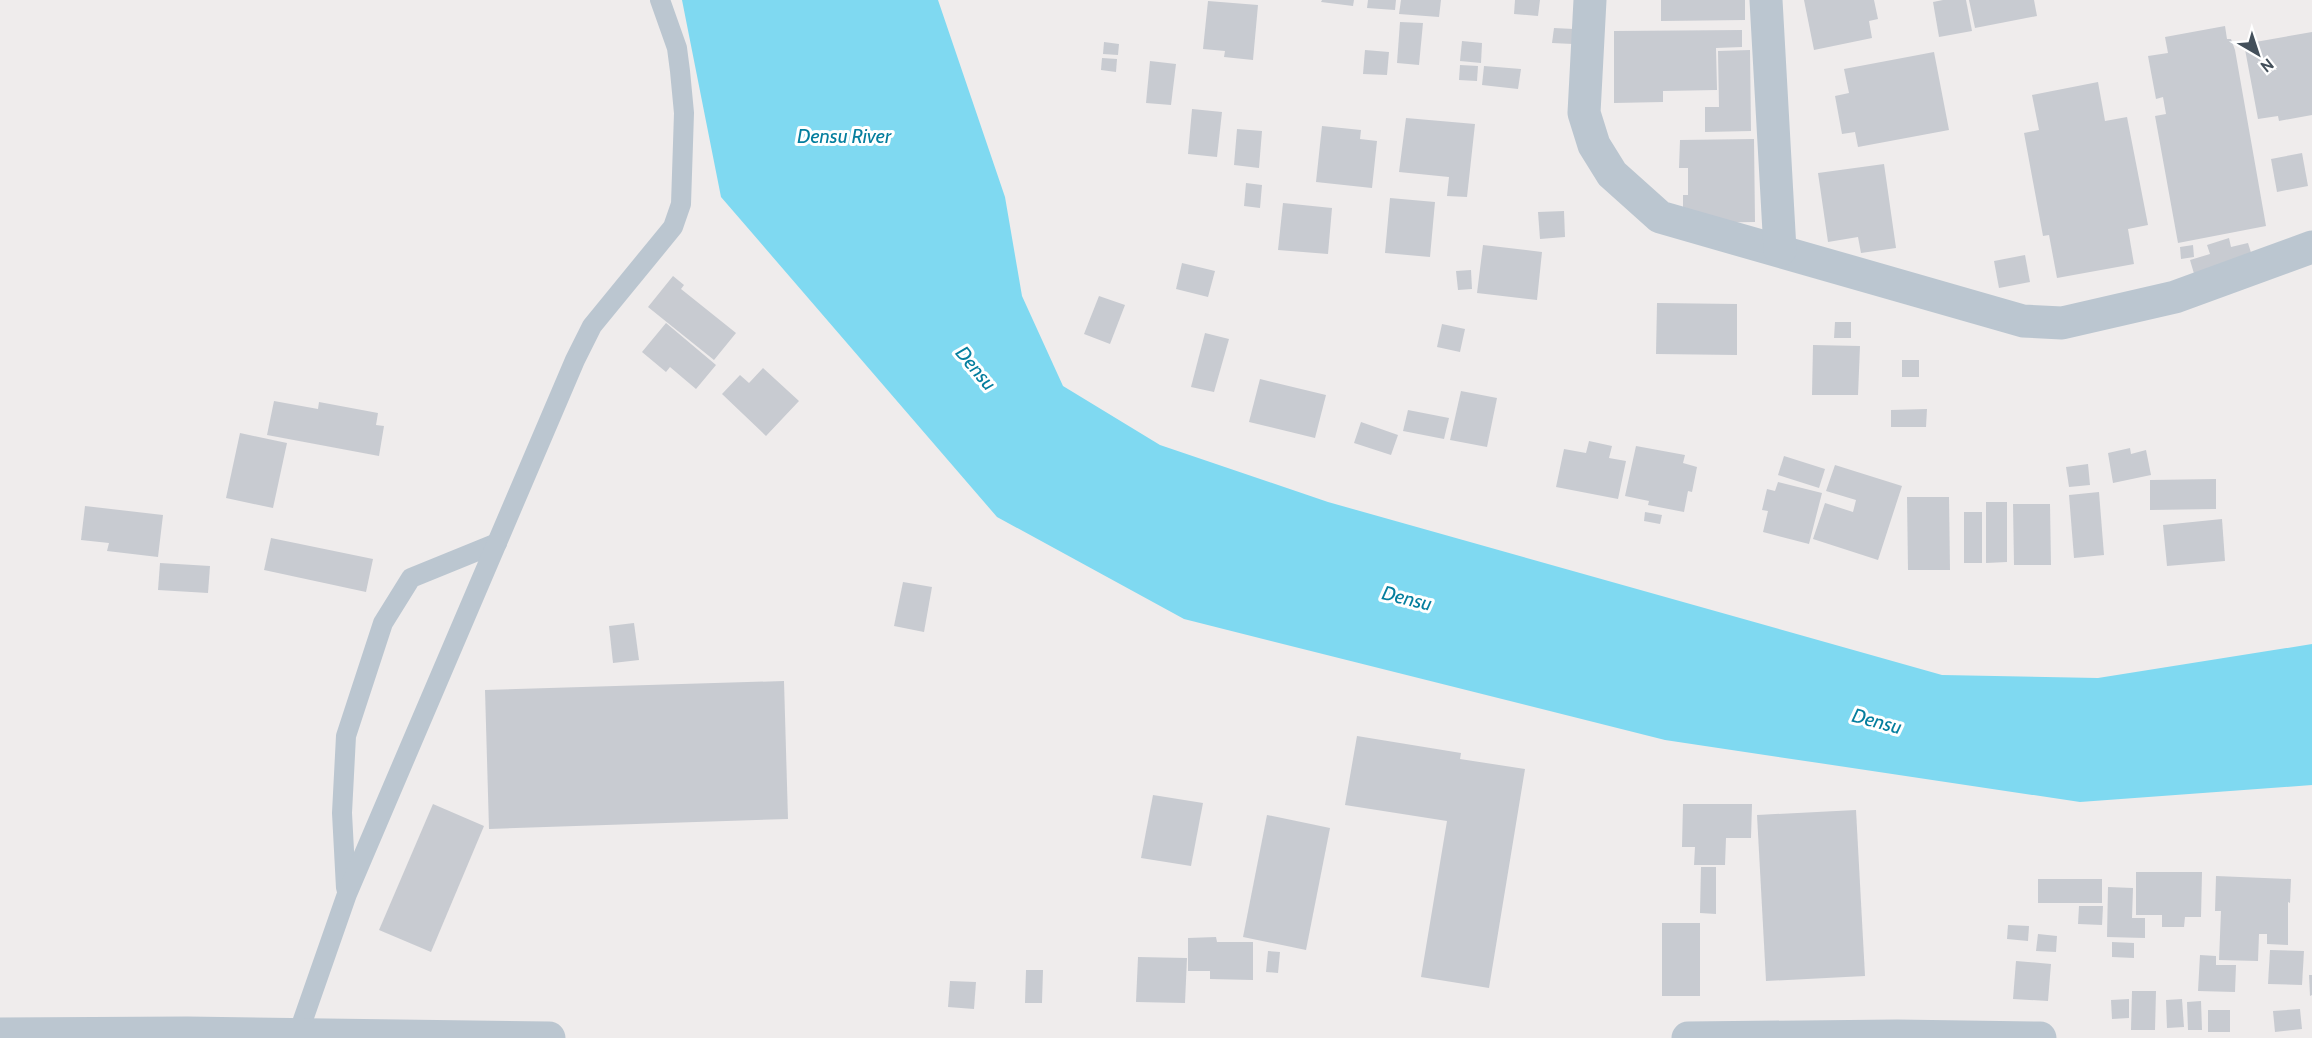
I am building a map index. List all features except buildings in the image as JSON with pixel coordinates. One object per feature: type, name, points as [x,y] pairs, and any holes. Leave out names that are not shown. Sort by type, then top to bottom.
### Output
[{"type":"street","points":[[1590,0],[1584,112],[1594,145],[1612,174],[1660,217],[2023,321],[2062,323],[2175,297],[2312,247]]},
{"type":"street","points":[[1766,0],[1780,250]]},
{"type":"street","points":[[0,1034],[549,1038]]},
{"type":"street","points":[[1688,1038],[1897,1036],[2040,1038]]},
{"type":"lane","points":[[297,1037],[346,894],[592,326],[673,227],[681,204],[684,113],[677,48],[660,0]]},
{"type":"lane","points":[[346,894],[342,813],[346,736],[383,623],[411,578],[497,543]]},
{"type":"water","name":"Densu River","points":[[682,0],[938,0],[1005,197],[1022,296],[1063,386],[1160,445],[1328,502],[1942,675],[2098,678],[2312,644],[2312,785],[2080,802],[1665,740],[1184,619],[997,517],[721,197]]},
{"type":"water label","name":"Densu","points":[[976,368]]},
{"type":"water label","name":"Densu","points":[[1407,598]]},
{"type":"water label","name":"Densu","points":[[1877,721]]}]
